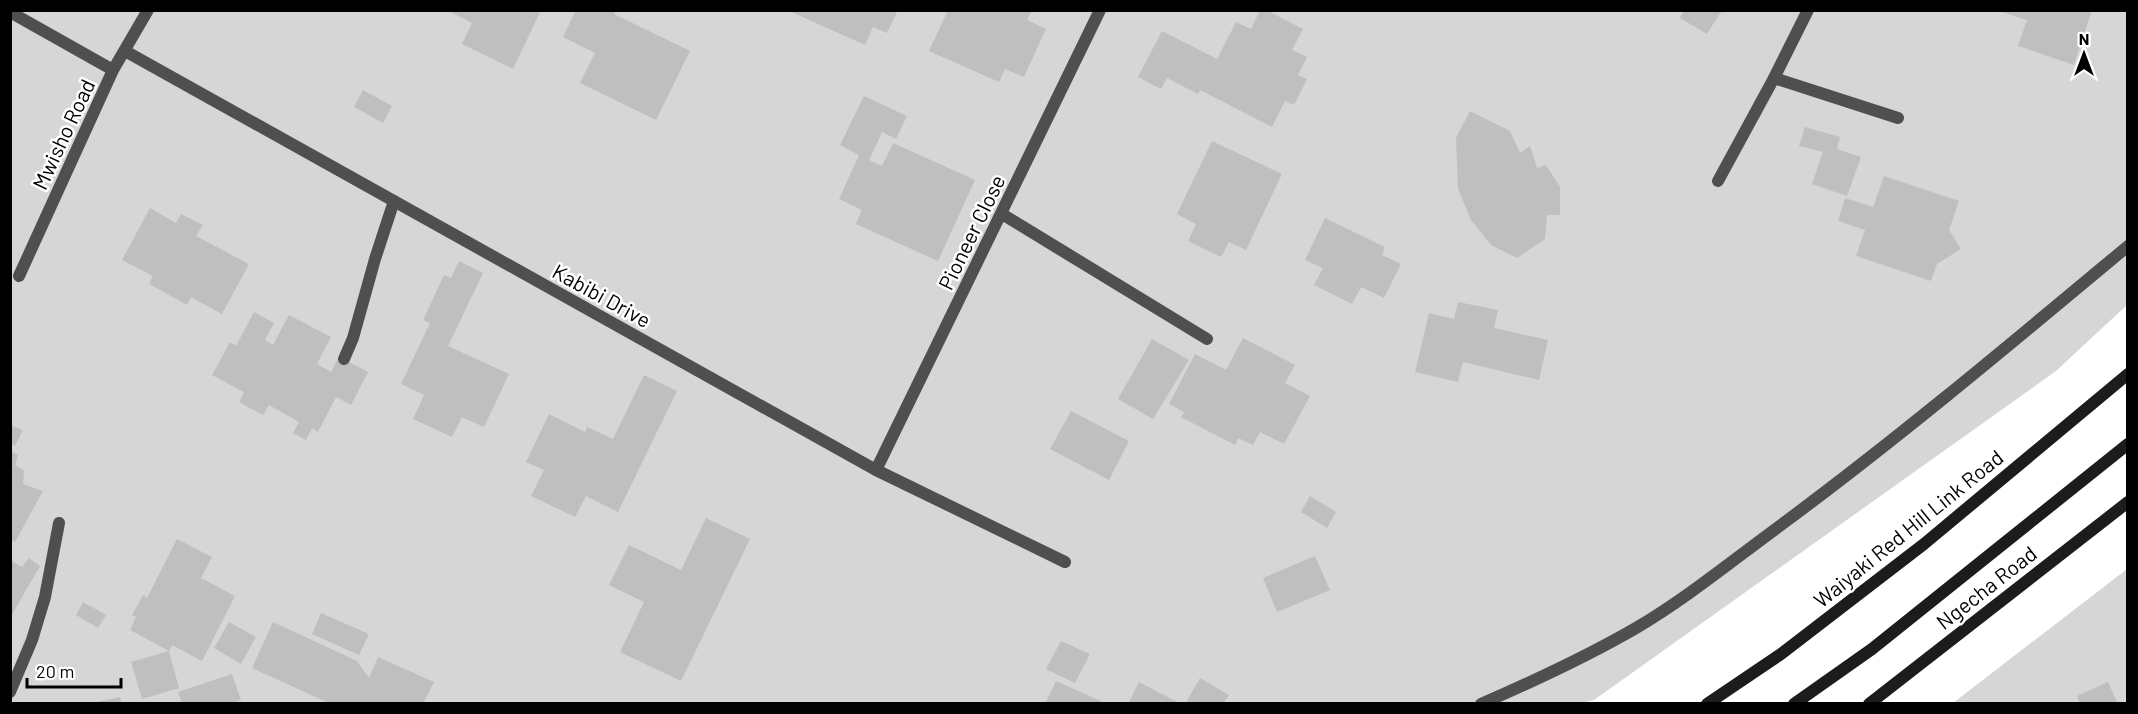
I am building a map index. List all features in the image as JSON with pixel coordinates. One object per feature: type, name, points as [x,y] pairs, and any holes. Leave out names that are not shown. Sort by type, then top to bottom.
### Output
[{"type":"main road","name":"Waiyaki Red Hill Link Road","points":[[1707,704],[1781,654],[1924,544],[2127,374]]},
{"type":"main road","points":[[1794,704],[1872,649],[2127,444]]},
{"type":"main road","name":"Ngecha Road","points":[[1869,704],[2127,502]]},
{"type":"street","name":"Mwisho Road","points":[[19,276],[113,70],[148,10]]},
{"type":"street","name":"Pioneer Close","points":[[876,470],[1100,10]]},
{"type":"street","points":[[1718,181],[1808,10]]},
{"type":"street","points":[[10,12],[113,70]]},
{"type":"street","name":"Kabibi Drive","points":[[125,51],[876,470],[1065,562]]},
{"type":"street","points":[[1774,78],[1898,118]]},
{"type":"street","points":[[344,359],[353,338],[394,201]]},
{"type":"street","points":[[1002,214],[1207,339]]},
{"type":"street","points":[[1481,704],[1553,672],[1638,627],[1712,576],[1977,372],[2127,246]]},
{"type":"street","points":[[10,692],[32,640],[45,597],[59,523]]},
{"type":"shaded area","points":[[10,11],[2127,11],[2127,305],[2056,371],[1594,700],[1582,703],[11,703]]},
{"type":"shaded area","points":[[2127,569],[2127,703],[1953,703]]},
{"type":"building","points":[[447,10],[541,10],[513,69],[462,44],[472,23]]},
{"type":"building","points":[[576,10],[616,10],[614,14],[690,51],[656,120],[580,83],[595,53],[563,37]]},
{"type":"building","points":[[787,10],[898,10],[887,33],[873,27],[865,45]]},
{"type":"building","points":[[948,10],[1032,10],[1027,20],[1046,29],[1024,77],[1005,69],[999,82],[929,51]]},
{"type":"building","points":[[1260,10],[1266,10],[1303,29],[1292,50],[1307,57],[1298,75],[1307,79],[1294,105],[1285,101],[1272,127],[1200,90],[1198,94],[1167,78],[1161,89],[1138,77],[1162,31],[1217,59],[1236,22],[1251,29]]},
{"type":"building","points":[[1684,10],[1728,11],[1720,13],[1707,34],[1680,18]]},
{"type":"building","points":[[2092,10],[2074,65],[2018,46],[2027,20],[1999,11]]},
{"type":"building","points":[[363,90],[392,106],[383,123],[354,107]]},
{"type":"building","points":[[864,96],[907,116],[896,139],[882,132],[869,160],[882,166],[893,143],[975,180],[938,261],[856,224],[862,210],[839,199],[859,155],[840,145]]},
{"type":"building","points":[[1470,111],[1510,131],[1520,153],[1530,146],[1537,168],[1546,165],[1560,187],[1560,215],[1547,215],[1545,239],[1517,258],[1491,245],[1471,220],[1458,189],[1456,138]]},
{"type":"building","points":[[1805,127],[1840,137],[1837,149],[1861,157],[1847,196],[1812,184],[1823,152],[1799,146]]},
{"type":"building","points":[[1212,141],[1282,174],[1246,250],[1229,242],[1221,257],[1188,241],[1196,224],[1177,214]]},
{"type":"building","points":[[1884,176],[1959,201],[1949,230],[1961,249],[1937,264],[1931,281],[1856,256],[1865,230],[1838,221],[1845,198],[1873,207]]},
{"type":"building","points":[[150,208],[176,223],[181,214],[203,225],[196,236],[249,264],[222,314],[191,297],[187,305],[149,284],[153,276],[122,260]]},
{"type":"building","points":[[1325,218],[1385,247],[1382,255],[1401,264],[1384,298],[1361,287],[1352,304],[1314,285],[1323,268],[1305,260]]},
{"type":"building","points":[[459,261],[483,273],[448,346],[509,374],[484,427],[462,417],[452,437],[413,419],[424,395],[401,384],[430,323],[423,320],[444,275],[451,278]]},
{"type":"building","points":[[1458,302],[1498,310],[1494,328],[1548,340],[1539,380],[1463,362],[1458,382],[1415,372],[1429,313],[1454,319]]},
{"type":"building","points":[[254,312],[274,323],[265,340],[273,345],[289,315],[331,337],[317,364],[331,372],[339,357],[368,372],[351,405],[336,397],[318,432],[312,428],[306,440],[293,433],[299,422],[269,405],[263,415],[239,402],[244,392],[212,375],[230,342],[236,346]]},
{"type":"building","points":[[1243,338],[1295,365],[1285,383],[1310,396],[1284,444],[1260,432],[1253,445],[1238,438],[1235,445],[1181,417],[1184,412],[1169,404],[1195,354],[1226,370]]},
{"type":"building","points":[[1152,339],[1189,360],[1153,419],[1118,399]]},
{"type":"building","points":[[644,375],[677,391],[618,512],[586,496],[575,517],[531,496],[544,470],[526,462],[549,414],[585,432],[587,427],[613,439]]},
{"type":"building","points":[[1071,411],[1129,441],[1109,480],[1050,449]]},
{"type":"building","points":[[10,425],[23,430],[15,446],[10,443]]},
{"type":"building","points":[[10,451],[18,455],[15,465],[24,471],[23,484],[43,491],[15,542],[10,540]]},
{"type":"building","points":[[1310,496],[1336,512],[1327,528],[1301,512]]},
{"type":"building","points":[[706,518],[750,539],[681,681],[620,652],[644,602],[609,585],[629,545],[681,570]]},
{"type":"building","points":[[177,539],[212,557],[201,578],[235,596],[202,661],[172,645],[169,651],[130,630],[136,617],[132,615],[143,595],[147,598]]},
{"type":"building","points":[[1315,556],[1330,590],[1277,612],[1263,578]]},
{"type":"building","points":[[29,558],[40,566],[10,618],[10,560],[22,567]]},
{"type":"building","points":[[83,602],[106,615],[98,628],[76,615]]},
{"type":"building","points":[[321,613],[369,634],[359,655],[312,634]]},
{"type":"building","points":[[229,622],[256,637],[241,664],[214,648]]},
{"type":"building","points":[[273,622],[357,661],[369,678],[378,657],[434,682],[423,704],[331,704],[252,668]]},
{"type":"building","points":[[1061,641],[1090,654],[1075,683],[1046,669]]},
{"type":"building","points":[[169,651],[179,688],[142,699],[131,662]]},
{"type":"building","points":[[232,674],[241,700],[230,704],[182,704],[178,692]]},
{"type":"building","points":[[1200,678],[1229,695],[1223,704],[1185,704]]},
{"type":"building","points":[[1056,681],[1103,702],[1102,704],[1045,704]]},
{"type":"building","points":[[1139,682],[1181,704],[1128,704]]},
{"type":"building","points":[[2108,682],[2118,704],[2080,704],[2077,696]]},
{"type":"building","points":[[120,697],[122,704],[93,703]]}]
